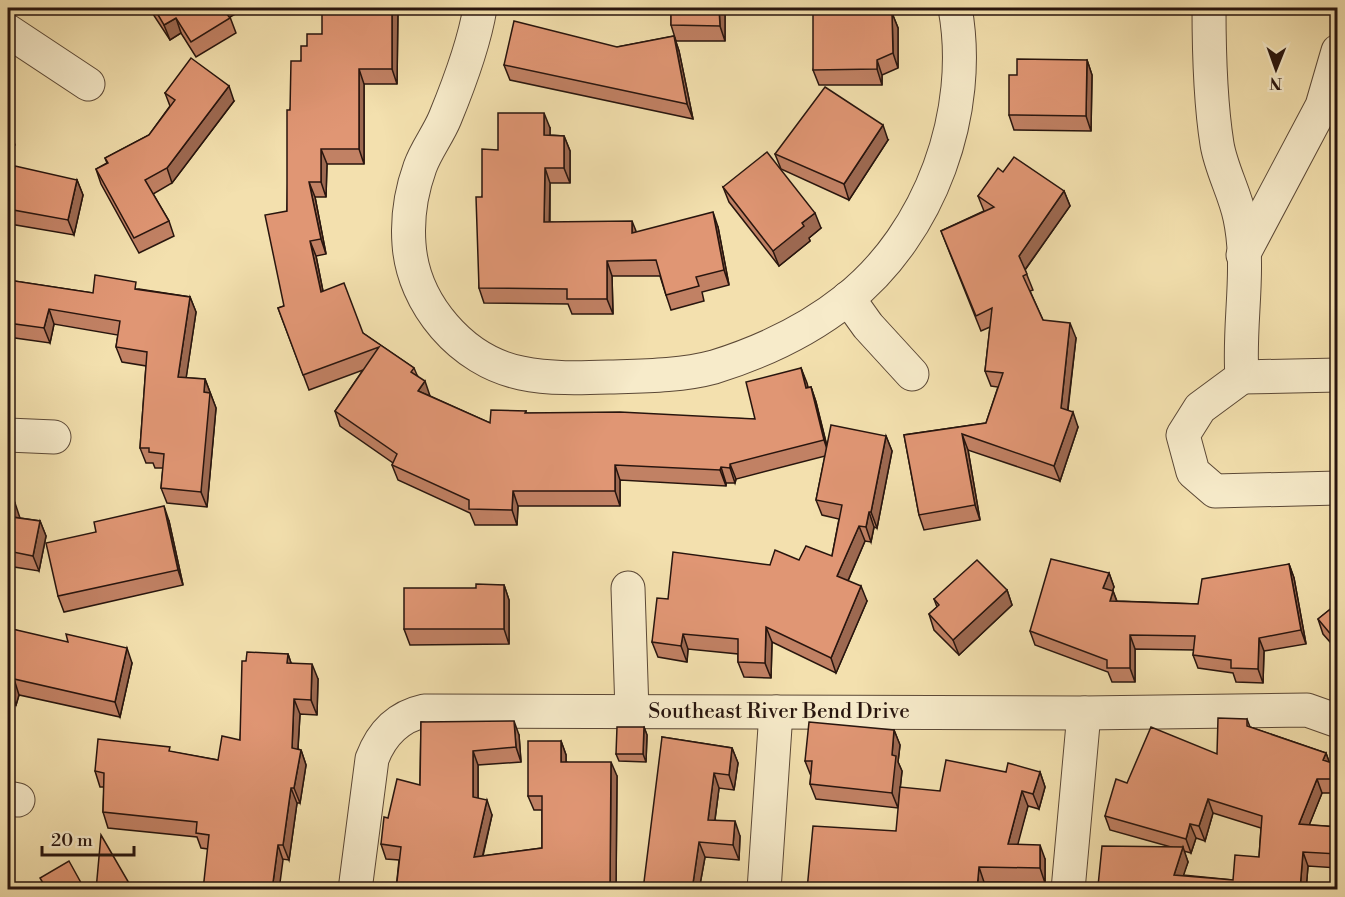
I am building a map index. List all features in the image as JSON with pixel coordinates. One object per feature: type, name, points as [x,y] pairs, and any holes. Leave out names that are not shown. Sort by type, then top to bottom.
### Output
[{"type":"street","points":[[480,8],[462,73],[444,121],[420,166],[410,205],[409,245],[414,271],[424,297],[438,318],[464,346],[497,365],[521,373],[568,378],[695,371],[763,350],[814,323],[848,298],[900,242],[928,194],[943,159],[957,104],[961,66],[960,38],[955,8]]},
{"type":"street","points":[[1209,8],[1209,40],[1217,145],[1240,218],[1245,280],[1240,353],[1242,377]]},
{"type":"street","points":[[8,31],[88,84]]},
{"type":"street","points":[[1243,255],[1322,106],[1338,51]]},
{"type":"street","points":[[848,298],[868,326],[912,374]]},
{"type":"street","points":[[1338,375],[1242,377],[1200,408],[1183,435],[1193,471],[1215,490],[1338,488]]},
{"type":"street","points":[[8,435],[54,438]]},
{"type":"street","points":[[628,588],[632,712]]},
{"type":"street","name":"Southeast River Bend Drive","points":[[355,890],[372,759],[377,744],[393,725],[415,713],[424,711],[1084,713],[1307,710],[1338,721]]},
{"type":"street","points":[[764,890],[776,712]]},
{"type":"street","points":[[1068,890],[1084,713]]},
{"type":"building","points":[[154,8],[222,8],[230,18],[191,42],[176,18],[164,25]]},
{"type":"building","points":[[322,8],[392,8],[392,69],[359,69],[359,149],[321,149],[321,182],[309,182],[321,239],[310,241],[321,292],[344,283],[363,333],[414,368],[411,372],[425,381],[418,391],[490,423],[491,410],[526,411],[525,413],[620,412],[755,419],[746,382],[801,368],[806,388],[811,387],[824,440],[730,464],[730,468],[721,467],[720,470],[615,465],[615,491],[513,491],[512,510],[469,509],[469,500],[392,465],[397,454],[335,411],[379,347],[303,375],[278,308],[284,306],[265,215],[287,211],[287,110],[290,110],[291,61],[301,61],[301,46],[307,46],[307,34],[322,34]]},
{"type":"building","points":[[671,8],[719,8],[720,26],[671,25]]},
{"type":"building","points":[[830,8],[875,8],[875,13],[892,13],[893,53],[877,60],[877,69],[813,70],[813,14],[830,14]]},
{"type":"building","points":[[514,21],[617,47],[674,36],[687,104],[504,65]]},
{"type":"building","points":[[191,58],[229,86],[167,168],[145,180],[169,221],[134,238],[96,169],[108,163],[105,158],[149,135],[175,100],[165,93]]},
{"type":"building","points":[[1017,59],[1087,60],[1086,116],[1009,115],[1009,75],[1017,75]]},
{"type":"building","points":[[825,87],[883,125],[844,184],[775,154]]},
{"type":"building","points":[[498,113],[544,113],[544,135],[564,136],[564,168],[545,168],[544,222],[632,221],[632,233],[713,212],[724,270],[696,277],[699,286],[666,295],[656,260],[607,261],[607,299],[567,299],[567,289],[479,288],[476,197],[482,197],[482,149],[498,150]]},
{"type":"building","points":[[767,152],[815,213],[802,223],[804,226],[773,251],[723,187]]},
{"type":"building","points":[[1014,157],[1064,191],[1019,256],[1027,274],[1023,276],[1043,320],[1070,323],[1061,408],[1073,412],[1054,466],[962,434],[975,505],[919,515],[904,435],[986,423],[1003,373],[985,371],[992,308],[976,316],[941,231],[994,207],[978,196],[998,168],[1003,172]]},
{"type":"building","points":[[15,166],[77,180],[68,220],[8,209]]},
{"type":"building","points":[[95,275],[136,282],[135,289],[190,297],[178,377],[205,379],[204,392],[210,393],[201,492],[161,488],[164,454],[149,452],[149,448],[140,448],[147,352],[116,347],[120,321],[49,309],[44,328],[8,323],[8,280],[93,293]]},
{"type":"building","points":[[831,425],[886,436],[866,527],[859,526],[837,576],[861,586],[831,658],[766,627],[765,663],[738,662],[738,639],[683,634],[681,646],[652,642],[657,598],[668,599],[673,552],[770,565],[775,550],[799,560],[806,546],[832,556],[842,505],[816,500]]},
{"type":"building","points":[[8,501],[15,503],[12,517],[40,521],[33,556],[8,551]]},
{"type":"building","points":[[164,506],[178,570],[58,596],[46,543],[96,532],[94,522]]},
{"type":"building","points":[[1051,559],[1109,573],[1103,588],[1113,591],[1110,601],[1198,604],[1202,579],[1289,564],[1301,630],[1259,638],[1258,669],[1231,668],[1231,660],[1193,655],[1195,636],[1130,635],[1130,668],[1107,668],[1107,660],[1030,631]]},
{"type":"building","points":[[977,560],[1007,590],[953,640],[929,614],[939,605],[934,599]]},
{"type":"building","points":[[476,584],[504,585],[504,629],[404,629],[404,588],[476,588]]},
{"type":"building","points":[[1338,603],[1338,643],[1318,619]]},
{"type":"building","points":[[8,628],[68,642],[66,634],[127,648],[115,702],[14,679],[11,690],[8,689]]},
{"type":"building","points":[[247,652],[288,654],[287,663],[312,664],[311,700],[294,699],[292,748],[301,750],[294,788],[291,788],[283,845],[278,845],[272,890],[203,890],[209,835],[196,833],[197,822],[103,812],[104,773],[95,771],[98,739],[170,747],[169,751],[218,760],[222,736],[240,740],[242,661],[246,661]]},
{"type":"building","points":[[1218,718],[1247,719],[1247,726],[1326,753],[1323,760],[1338,765],[1338,779],[1317,779],[1299,824],[1338,827],[1338,854],[1303,852],[1300,890],[1120,890],[1120,888],[1098,886],[1102,846],[1183,847],[1174,875],[1233,880],[1235,855],[1259,857],[1262,816],[1208,799],[1199,826],[1190,824],[1186,839],[1105,816],[1116,779],[1127,783],[1151,727],[1217,754]]},
{"type":"building","points":[[514,721],[516,747],[473,751],[473,797],[487,800],[474,857],[542,848],[542,796],[528,796],[528,741],[561,741],[561,762],[611,762],[610,890],[396,890],[401,847],[381,844],[384,817],[388,818],[397,779],[420,785],[421,722]]},
{"type":"building","points":[[809,722],[894,730],[892,755],[896,756],[892,793],[810,784],[812,761],[805,761]]},
{"type":"building","points":[[617,727],[644,727],[643,754],[616,754]]},
{"type":"building","points":[[662,737],[732,748],[729,775],[714,773],[708,820],[735,821],[733,845],[699,842],[692,890],[643,890]]},
{"type":"building","points":[[946,760],[1006,772],[1008,763],[1040,772],[1033,794],[1022,791],[1008,844],[1040,845],[1040,868],[979,867],[977,890],[807,890],[813,826],[896,831],[900,787],[940,791]]},
{"type":"building","points":[[101,835],[133,890],[96,890]]},
{"type":"building","points":[[69,861],[85,890],[47,890],[40,878]]},
{"type":"building","points":[[8,885],[29,885],[29,890],[8,890]]}]
